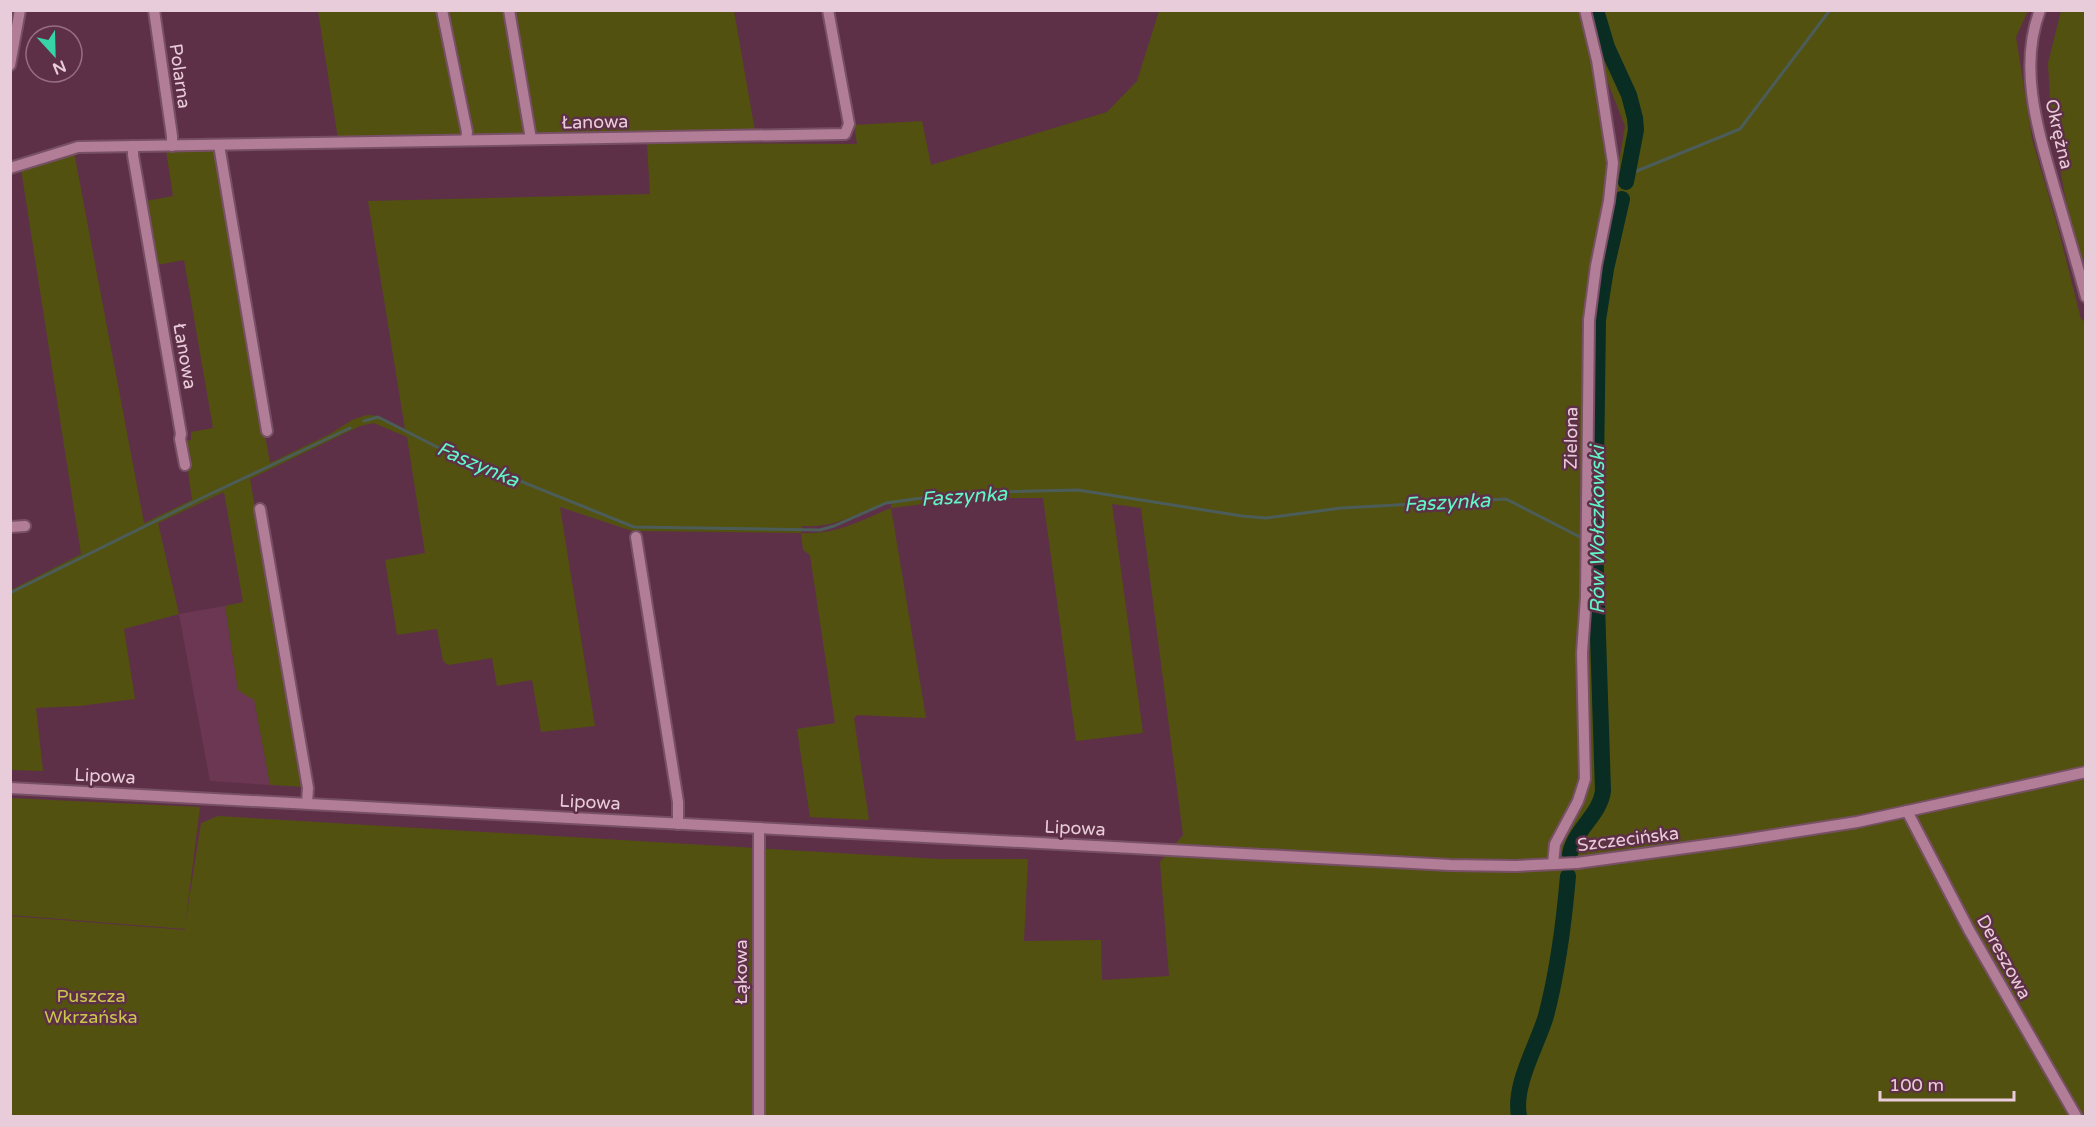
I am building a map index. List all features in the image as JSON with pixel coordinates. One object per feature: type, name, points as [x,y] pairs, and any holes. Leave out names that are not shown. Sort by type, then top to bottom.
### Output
[{"type":"street","points":[[10,65],[20,10]]},
{"type":"street","name":"Polarna","points":[[154,10],[172,146]]},
{"type":"street","points":[[442,10],[467,132],[466,140]]},
{"type":"street","points":[[509,10],[531,140]]},
{"type":"street","name":"Łanowa","points":[[10,168],[78,147],[845,134],[849,124],[828,10]]},
{"type":"street","name":"Zielona","points":[[1553,864],[1555,844],[1578,801],[1584,779],[1582,653],[1586,597],[1589,320],[1596,266],[1610,201],[1613,163],[1597,60],[1585,10]]},
{"type":"street","name":"Okrężna","points":[[2040,10],[2035,23],[2030,53],[2034,116],[2085,297]]},
{"type":"street","points":[[219,145],[267,431]]},
{"type":"street","name":"Łanowa","points":[[134,146],[133,154],[185,465]]},
{"type":"street","points":[[260,509],[308,788],[307,803]]},
{"type":"street","points":[[10,527],[25,526]]},
{"type":"street","points":[[636,537],[678,802],[678,824]]},
{"type":"street","name":"Szczecińska","points":[[1167,850],[1450,865],[1598,861],[1834,826],[2085,772]]},
{"type":"street","name":"Lipowa","points":[[10,788],[1167,850]]},
{"type":"street","name":"Dereszowa","points":[[1907,811],[1969,930],[2076,1116]]},
{"type":"street","name":"Łąkowa","points":[[759,828],[759,1116]]},
{"type":"shaded area","points":[[225,606],[238,690],[254,698],[270,785],[210,781],[179,614]]},
{"type":"green space","points":[[318,11],[734,11],[755,131],[581,132],[338,139]]},
{"type":"green space","name":"Puszcza Wkrzańska","points":[[1159,11],[1579,11],[1593,70],[1607,155],[1605,196],[1584,305],[1580,612],[1591,611],[1596,300],[1625,126],[1606,78],[1589,11],[2028,11],[2016,37],[2032,139],[2081,319],[2085,322],[2085,1116],[11,1116],[11,916],[185,929],[11,915],[10,798],[200,807],[185,926],[201,823],[218,816],[939,859],[1028,859],[1024,941],[1101,940],[1102,980],[1169,976],[1160,862],[1183,835],[1141,508],[1112,504],[1143,733],[1076,741],[1043,498],[972,498],[891,508],[892,501],[838,522],[802,526],[801,533],[632,531],[560,507],[595,726],[541,732],[532,680],[497,686],[492,658],[448,665],[443,661],[437,629],[397,635],[385,560],[425,553],[407,437],[374,423],[360,426],[250,479],[305,787],[270,785],[254,699],[238,690],[225,606],[243,602],[224,492],[158,523],[179,614],[124,629],[135,699],[79,706],[36,708],[43,771],[11,770],[11,590],[81,554],[21,169],[74,152],[144,523],[192,500],[184,441],[191,440],[191,432],[213,428],[184,260],[157,265],[146,201],[173,196],[166,150],[214,150],[270,463],[330,434],[352,420],[367,415],[378,416],[405,429],[368,201],[650,194],[647,143],[857,144],[854,125],[922,121],[931,165],[1107,112],[1137,81]]},
{"type":"green space","points":[[2061,11],[2085,11],[2085,279],[2066,202],[2051,117],[2048,63]]},
{"type":"green space","points":[[891,508],[926,718],[857,715],[854,718],[869,820],[810,817],[797,729],[835,723],[810,555],[803,550],[801,533],[837,529]]},
{"type":"waterway","name":"Rów Wołczkowski","points":[[1596,10],[1607,47],[1629,95],[1635,118],[1636,130],[1626,182]]},
{"type":"waterway","points":[[1627,175],[1740,129],[1830,10]]},
{"type":"waterway","name":"Rów Wołczkowski","points":[[1570,854],[1577,837],[1601,800],[1603,791],[1595,542],[1598,320],[1606,269],[1622,199]]},
{"type":"waterway","name":"Faszynka","points":[[364,421],[378,417],[441,449],[634,527],[820,530],[886,503],[958,493],[1078,490],[1266,518],[1341,508],[1506,499],[1580,537]]},
{"type":"waterway","name":"Faszynka","points":[[10,593],[350,428]]},
{"type":"waterway","name":"Faszynka","points":[[1590,539],[1595,542]]},
{"type":"waterway","name":"Rów Wołczkowski","points":[[1519,1116],[1519,1092],[1546,1016],[1554,981],[1568,876]]}]
